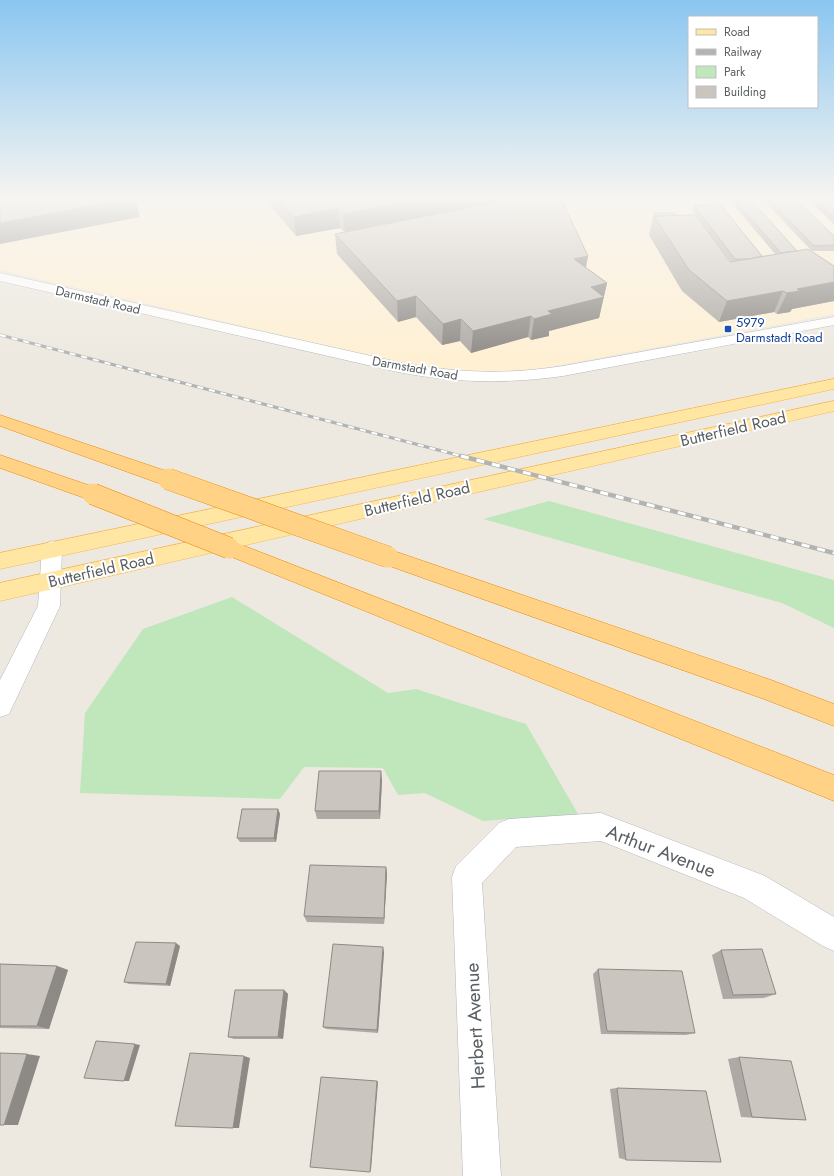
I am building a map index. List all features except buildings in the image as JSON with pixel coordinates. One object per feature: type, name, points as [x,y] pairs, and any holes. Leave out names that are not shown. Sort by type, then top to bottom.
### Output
[{"type":"highway","points":[[0,420],[771,691],[834,715]]},
{"type":"highway","points":[[0,461],[93,494],[834,788]]},
{"type":"main road","name":"Butterfield Road","points":[[0,560],[834,384]]},
{"type":"main road","name":"Butterfield Road","points":[[0,592],[834,406]]},
{"type":"street","name":"Darmstadt Road","points":[[0,277],[398,367],[466,377],[529,376],[563,371],[834,322]]},
{"type":"street","points":[[0,706],[48,606],[52,549]]},
{"type":"street","name":"Arthur Avenue","points":[[467,877],[509,833],[601,827],[754,887],[834,935]]},
{"type":"street","name":"Herbert Avenue","points":[[467,877],[482,1176]]},
{"type":"shaded area","points":[[0,253],[834,253],[834,314],[550,367],[523,371],[463,371],[436,369],[390,360],[0,270]]},
{"type":"green space","points":[[549,501],[834,580],[834,628],[782,603],[483,519]]},
{"type":"green space","points":[[232,597],[388,693],[416,689],[526,724],[578,814],[483,821],[425,793],[398,795],[383,768],[304,767],[280,799],[80,793],[85,713],[143,629]]},
{"type":"railway","points":[[0,335],[465,457]]},
{"type":"railway","points":[[461,456],[834,553]]},
{"type":"place","name":"5979 Darmstadt Road","points":[[728,329]]}]
